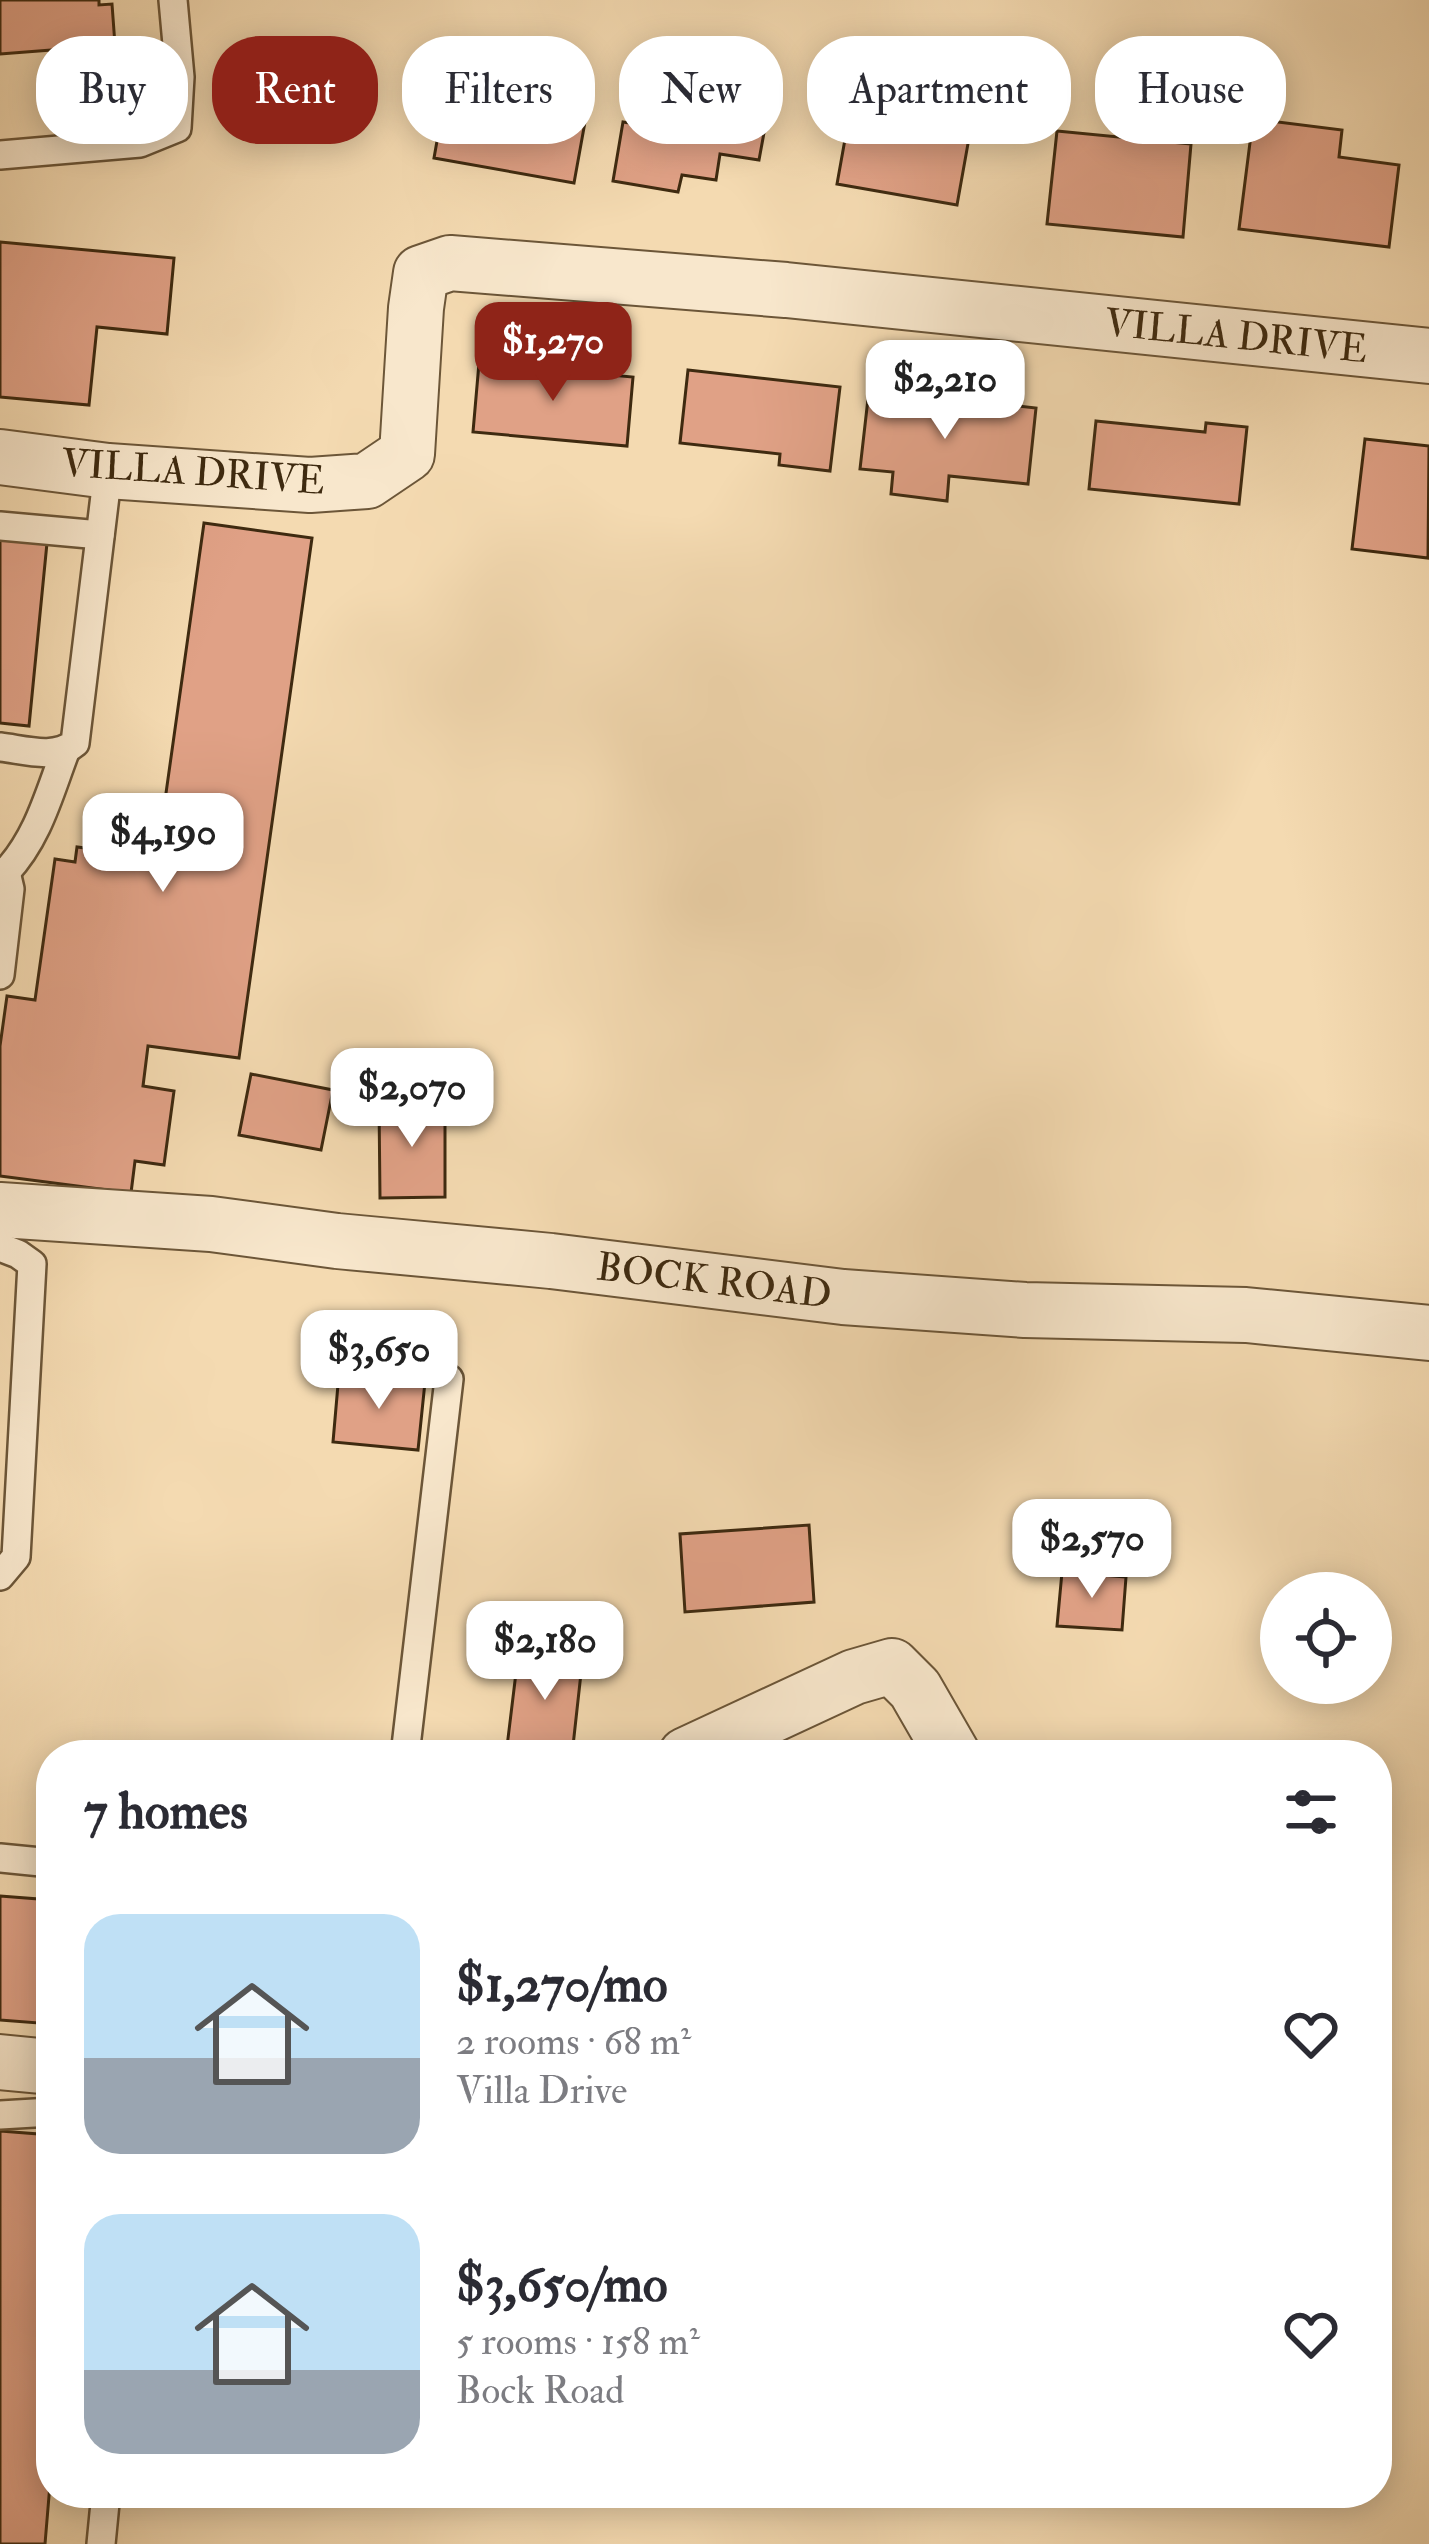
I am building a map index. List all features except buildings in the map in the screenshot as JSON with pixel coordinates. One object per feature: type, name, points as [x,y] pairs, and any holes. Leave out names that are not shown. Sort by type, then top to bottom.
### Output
[{"type":"street","name":"VILLA DRIVE","points":[[0,457],[108,471],[310,485],[367,481],[407,454],[421,273],[450,263],[787,290],[1429,356]]},
{"type":"street","name":"BOCK ROAD","points":[[0,1210],[212,1224],[843,1297],[1025,1310],[1246,1315],[1429,1333]]},
{"type":"street","points":[[718,1740],[854,1677],[892,1666],[915,1689],[944,1740]]},
{"type":"street","points":[[0,2062],[36,2066]]},
{"type":"lane","points":[[0,155],[140,143],[177,128],[180,77],[173,0]]},
{"type":"lane","points":[[0,975],[10,889],[3,872],[23,854],[64,752],[75,742],[108,471]]},
{"type":"lane","points":[[0,526],[100,536]]},
{"type":"lane","points":[[0,747],[64,752]]},
{"type":"lane","points":[[0,1246],[32,1264],[11,1441],[16,1557],[0,1576]]},
{"type":"lane","points":[[407,1740],[449,1378]]},
{"type":"lane","points":[[0,1858],[36,1862]]},
{"type":"lane","points":[[0,2116],[36,2113]]},
{"type":"lane","points":[[101,2544],[105,2508]]}]
